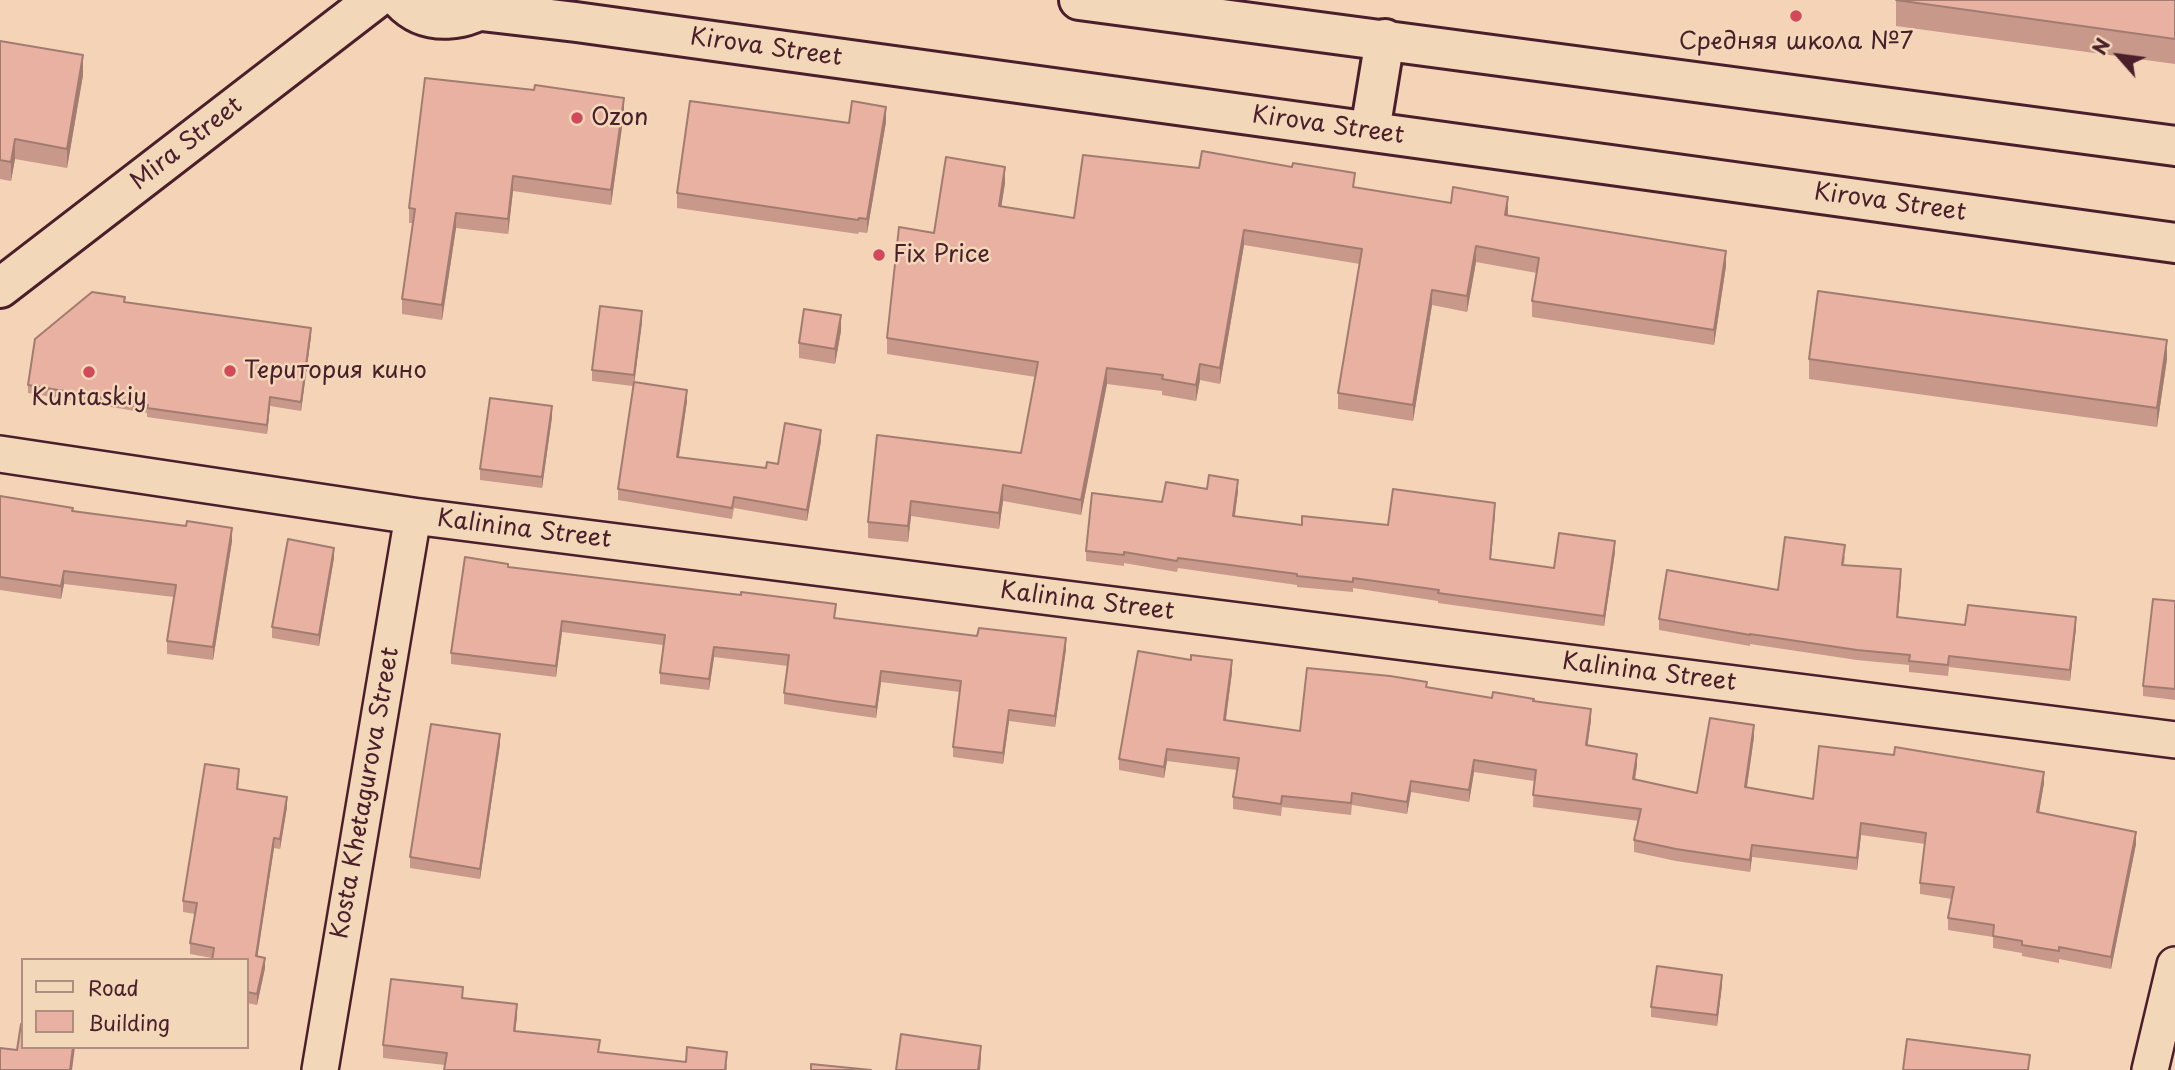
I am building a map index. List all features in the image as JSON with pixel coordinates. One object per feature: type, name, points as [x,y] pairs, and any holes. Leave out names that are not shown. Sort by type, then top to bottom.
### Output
[{"type":"street","name":"Mira Street","points":[[0,288],[374,0]]},
{"type":"street","name":"Kirova Street","points":[[401,0],[430,18],[456,19],[488,6],[576,22],[2175,243]]},
{"type":"street","points":[[1079,0],[2175,146]]},
{"type":"street","points":[[1370,131],[1385,40]]},
{"type":"street","name":"Kalinina Street","points":[[0,454],[413,516],[2175,740]]},
{"type":"street","name":"Kosta Khetagurova Street","points":[[320,1070],[413,516]]},
{"type":"street","points":[[2150,1070],[2175,965]]},
{"type":"building","points":[[1896,0],[2175,0],[2175,39]]},
{"type":"building","points":[[0,41],[83,55],[67,149],[15,139],[11,162],[0,160]]},
{"type":"building","points":[[425,78],[534,90],[535,85],[624,98],[611,190],[513,176],[508,219],[456,213],[442,305],[402,299],[415,209],[409,208]]},
{"type":"building","points":[[690,101],[849,123],[852,101],[886,107],[867,219],[858,220],[677,193]]},
{"type":"building","points":[[1202,151],[1292,167],[1293,163],[1355,173],[1353,187],[1451,203],[1453,187],[1508,197],[1505,215],[1726,251],[1714,330],[1532,301],[1539,258],[1476,246],[1467,296],[1432,290],[1413,405],[1338,393],[1362,249],[1244,230],[1220,368],[1200,364],[1196,385],[1162,379],[1163,375],[1107,368],[1081,500],[1003,485],[999,513],[911,501],[908,526],[868,522],[877,435],[1021,453],[1038,362],[887,338],[899,227],[934,233],[946,157],[1005,167],[999,206],[1074,218],[1083,155],[1199,168]]},
{"type":"building","points":[[1818,291],[2167,340],[2157,408],[1809,359]]},
{"type":"building","points":[[92,292],[125,297],[124,302],[311,328],[301,402],[270,397],[267,425],[147,408],[148,405],[28,385],[35,339]]},
{"type":"building","points":[[600,306],[642,311],[634,375],[592,370]]},
{"type":"building","points":[[804,309],[841,315],[835,349],[799,343]]},
{"type":"building","points":[[634,382],[687,390],[677,457],[766,468],[767,462],[778,464],[785,423],[821,430],[807,510],[734,497],[732,508],[618,489]]},
{"type":"building","points":[[490,398],[552,406],[542,477],[480,469]]},
{"type":"building","points":[[1209,475],[1238,480],[1233,516],[1302,525],[1302,516],[1388,525],[1393,489],[1495,503],[1490,559],[1554,568],[1559,533],[1615,541],[1604,616],[1438,593],[1439,590],[1353,578],[1353,582],[1178,558],[1177,561],[1124,552],[1124,555],[1086,551],[1092,493],[1162,502],[1166,482],[1207,489]]},
{"type":"building","points":[[0,496],[73,508],[72,511],[186,526],[187,521],[232,528],[213,647],[167,641],[176,585],[64,571],[61,586],[0,577]]},
{"type":"building","points":[[1785,537],[1845,545],[1842,565],[1901,569],[1897,617],[1965,625],[1968,605],[2076,617],[2070,670],[1949,656],[1948,665],[1909,661],[1910,655],[1750,635],[1659,619],[1667,570],[1778,590]]},
{"type":"building","points":[[288,539],[334,548],[319,635],[272,627]]},
{"type":"building","points":[[465,557],[508,564],[508,567],[836,604],[834,618],[977,636],[979,628],[1066,638],[1055,716],[1009,710],[1003,753],[953,747],[961,681],[881,671],[876,707],[834,701],[784,693],[789,655],[714,647],[709,679],[660,673],[665,635],[562,621],[556,666],[451,653]]},
{"type":"building","points":[[2153,599],[2175,601],[2175,689],[2143,686]]},
{"type":"building","points":[[1138,651],[1191,660],[1191,655],[1232,660],[1224,720],[1300,731],[1307,668],[1390,676],[1427,682],[1426,687],[1492,698],[1493,692],[1591,709],[1586,745],[1637,754],[1633,779],[1697,793],[1710,718],[1754,725],[1745,787],[1813,799],[1819,746],[1894,755],[1895,747],[2044,772],[2037,812],[2136,832],[2111,957],[2059,947],[2059,951],[2022,945],[2022,941],[1993,936],[1994,925],[1948,918],[1954,887],[1920,883],[1926,833],[1861,823],[1857,858],[1752,845],[1750,860],[1676,849],[1634,840],[1641,809],[1533,795],[1536,770],[1474,760],[1469,790],[1411,781],[1407,802],[1352,793],[1351,803],[1282,796],[1281,804],[1233,797],[1239,758],[1167,749],[1164,767],[1119,759]]},
{"type":"building","points":[[431,724],[500,734],[480,869],[410,857]]},
{"type":"building","points":[[205,764],[239,769],[237,789],[287,797],[280,839],[274,838],[256,956],[265,958],[257,994],[248,992],[248,958],[212,958],[214,948],[190,943],[197,903],[183,901]]},
{"type":"building","points":[[1657,966],[1722,975],[1717,1015],[1651,1007]]},
{"type":"building","points":[[391,979],[463,987],[462,998],[517,1004],[514,1031],[600,1040],[598,1052],[686,1062],[687,1047],[727,1052],[725,1070],[444,1070],[447,1053],[383,1045]]},
{"type":"building","points":[[21,1024],[21,1049],[73,1049],[70,1070],[0,1070],[0,1048],[17,1050]]},
{"type":"building","points":[[901,1034],[981,1046],[978,1070],[896,1070]]},
{"type":"building","points":[[1907,1039],[2030,1055],[2028,1070],[1903,1070]]},
{"type":"building","points":[[811,1064],[871,1070],[811,1070]]},
{"type":"place","name":"Средняя школа №7","points":[[1796,16]]},
{"type":"place","name":"Ozon","points":[[577,118]]},
{"type":"place","name":"Fix Price","points":[[879,255]]},
{"type":"place","name":"Територия кино","points":[[230,371]]},
{"type":"place","name":"Kuntaskiy","points":[[89,372]]}]
